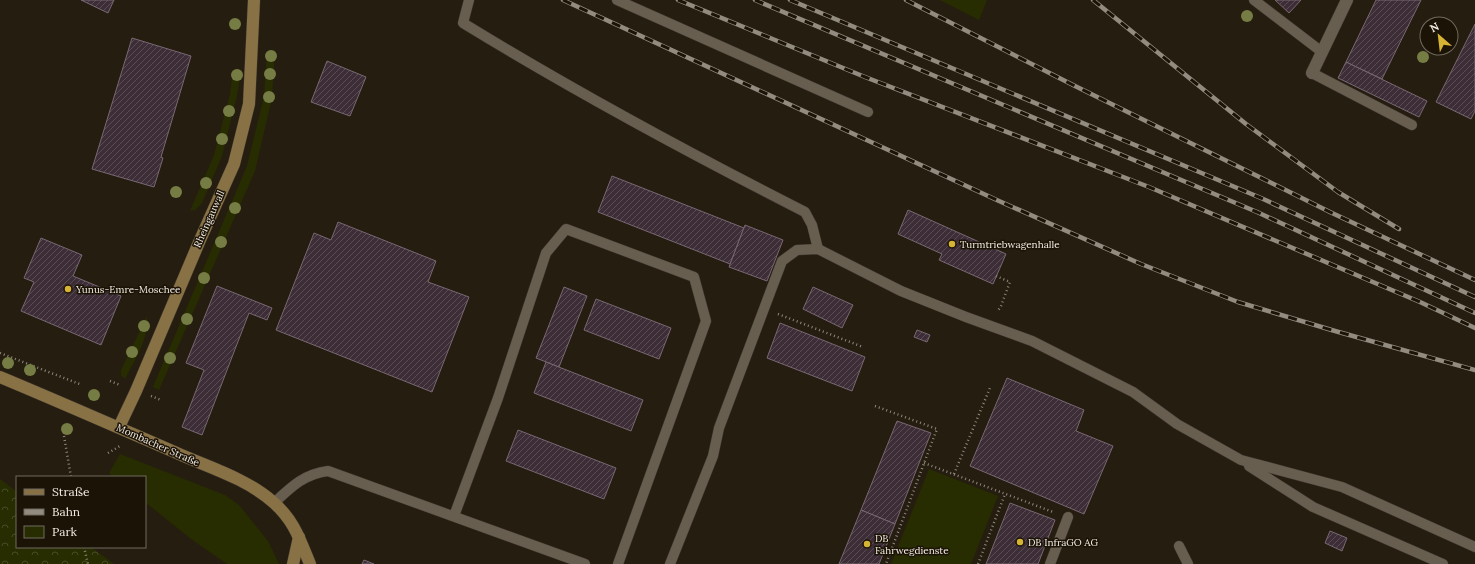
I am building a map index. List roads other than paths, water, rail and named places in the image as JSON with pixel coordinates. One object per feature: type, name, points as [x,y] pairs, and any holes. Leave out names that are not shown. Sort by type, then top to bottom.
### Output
[{"type":"street","name":"Rheingauwall","points":[[119,427],[234,164],[249,104],[254,0]]},
{"type":"street","points":[[1312,73],[1347,0]]},
{"type":"street","name":"Mombacher Straße","points":[[0,377],[119,427],[258,490],[274,503],[293,523],[310,564]]},
{"type":"street","points":[[293,564],[298,537]]},
{"type":"lane","points":[[470,0],[463,23],[538,69],[711,164],[805,212],[812,225],[818,249]]},
{"type":"lane","points":[[617,0],[868,112]]},
{"type":"lane","points":[[1254,0],[1322,52]]},
{"type":"lane","points":[[1312,73],[1412,125]]},
{"type":"lane","points":[[454,516],[498,398],[546,253],[566,229],[694,277],[706,321],[618,564]]},
{"type":"lane","points":[[670,564],[713,456],[719,428],[782,261],[797,250],[818,249],[901,291],[1032,341],[1133,392],[1177,424],[1241,460],[1313,507],[1443,564]]},
{"type":"lane","points":[[1241,460],[1342,487],[1475,547]]},
{"type":"lane","points":[[274,503],[304,477],[317,472],[328,471],[585,564]]},
{"type":"lane","points":[[1050,564],[1068,517]]},
{"type":"lane","points":[[1179,546],[1188,564]]},
{"type":"railway","points":[[563,0],[999,201],[1141,264],[1238,302],[1475,370]]},
{"type":"railway","points":[[678,0],[865,77],[1149,187],[1420,302],[1475,328]]},
{"type":"railway","points":[[755,0],[1257,212],[1475,313]]},
{"type":"railway","points":[[790,0],[1261,198],[1475,297]]},
{"type":"railway","points":[[906,0],[1075,86],[1332,213],[1475,280]]},
{"type":"railway","points":[[1093,0],[1246,124],[1338,192],[1399,229]]},
{"type":"place","name":"Turmtriebwagenhalle","points":[[952,244]]},
{"type":"place","name":"Yunus-Emre-Moschee","points":[[68,289]]},
{"type":"place","name":"DB InfraGO AG","points":[[1020,542]]},
{"type":"place","name":"DB Fahrwegdienste","points":[[867,544]]}]
